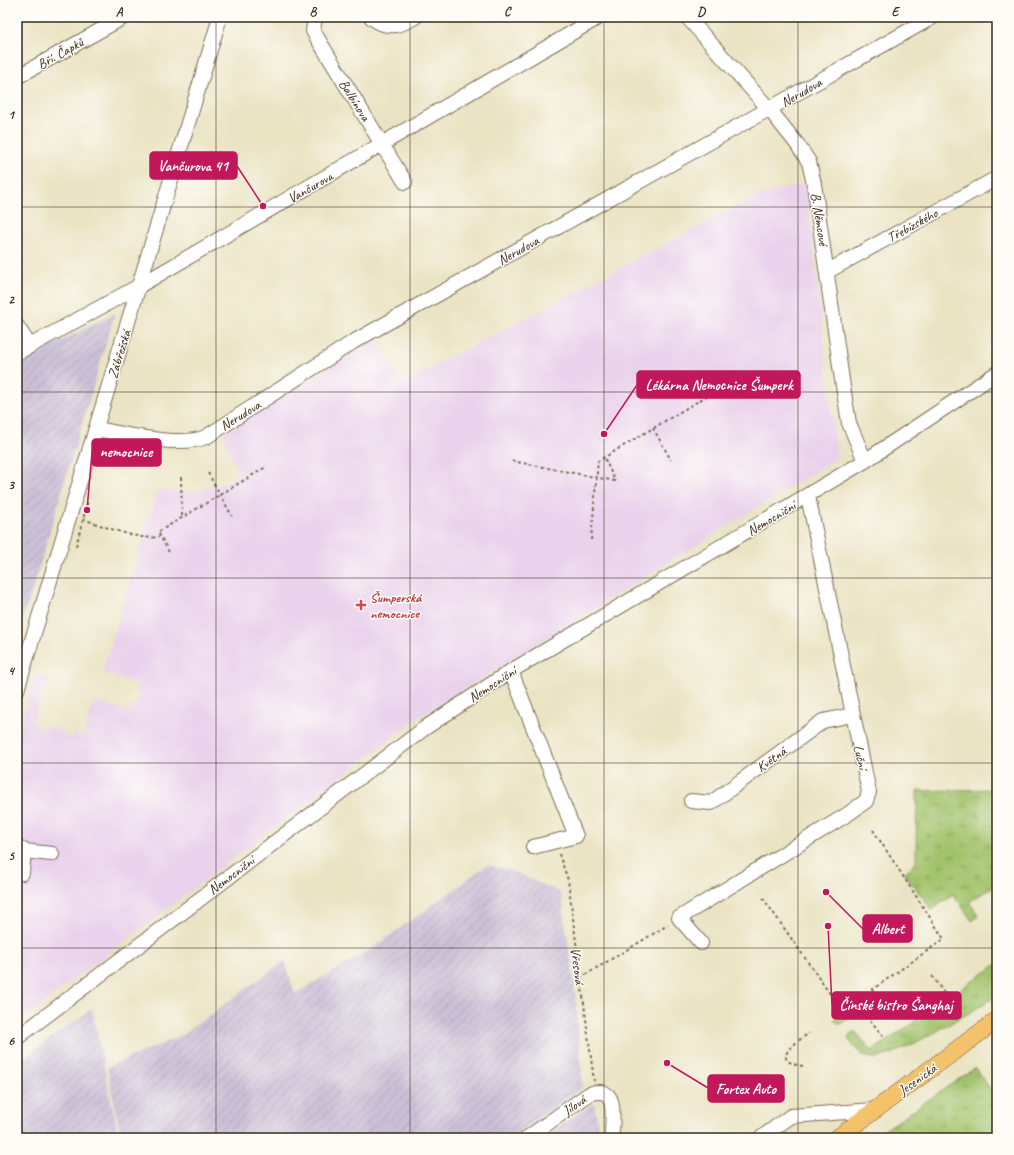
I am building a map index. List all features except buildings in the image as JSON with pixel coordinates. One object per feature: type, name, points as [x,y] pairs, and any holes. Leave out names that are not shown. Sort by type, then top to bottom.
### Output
[{"type":"main road","name":"Jesenická","points":[[837,1138],[997,1020]]},
{"type":"street","name":"Bří. Čapků","points":[[17,77],[124,17]]},
{"type":"street","name":"Zábřežská","points":[[17,690],[220,17]]},
{"type":"street","name":"Balbínova","points":[[315,17],[313,31],[405,182]]},
{"type":"street","points":[[372,17],[382,24],[401,25],[415,17]]},
{"type":"street","name":"Vančurova","points":[[17,352],[139,286],[383,145],[599,17]]},
{"type":"street","name":"B. Němcové","points":[[687,17],[770,110],[798,144],[809,162],[828,271],[849,423],[865,461]]},
{"type":"street","name":"Nerudova","points":[[96,429],[170,440],[198,440],[206,437],[353,342],[770,110],[933,17]]},
{"type":"street","name":"Třebízského","points":[[828,271],[997,178]]},
{"type":"street","points":[[17,326],[30,346]]},
{"type":"street","name":"Nemocniční","points":[[17,1038],[425,728],[511,671],[865,461],[997,373]]},
{"type":"street","name":"Luční","points":[[679,918],[866,801],[870,792],[852,715],[808,496]]},
{"type":"street","points":[[511,671],[576,836],[534,847]]},
{"type":"street","name":"Květná","points":[[690,801],[711,803],[824,721],[852,715]]},
{"type":"street","points":[[22,873],[21,849],[52,854]]},
{"type":"street","points":[[679,918],[701,943]]},
{"type":"street","name":"Jílová","points":[[527,1138],[589,1094],[595,1092],[605,1094],[610,1098],[613,1105],[612,1138]]},
{"type":"street","points":[[761,1138],[791,1116],[874,1110]]},
{"type":"path","points":[[591,540],[598,461],[722,387]]},
{"type":"path","points":[[653,428],[672,460]]},
{"type":"path","points":[[99,460],[110,449],[122,447]]},
{"type":"path","points":[[512,461],[615,481],[604,457]]},
{"type":"path","points":[[169,552],[158,532],[182,516],[266,467]]},
{"type":"path","points":[[208,473],[232,516]]},
{"type":"path","points":[[181,477],[182,516]]},
{"type":"path","points":[[76,546],[89,503],[88,497]]},
{"type":"path","points":[[83,519],[143,537],[154,538],[160,536]]},
{"type":"path","points":[[763,898],[842,1011],[944,938],[873,830]]},
{"type":"path","name":"Vřesová","points":[[554,842],[568,880],[595,1092]]},
{"type":"path","points":[[580,978],[679,918]]},
{"type":"path","points":[[932,976],[944,994]]},
{"type":"path","points":[[854,999],[862,1009]]},
{"type":"path","points":[[870,1020],[883,1036]]},
{"type":"path","points":[[803,1066],[792,1064],[786,1055],[787,1050],[791,1046],[809,1033]]},
{"type":"shaded area","name":"Šumperská nemocnice","points":[[806,183],[837,458],[419,717],[18,1022],[17,738],[35,675],[49,680],[48,682],[45,681],[33,722],[36,723],[35,726],[46,729],[47,725],[64,731],[63,734],[73,738],[75,734],[83,736],[94,701],[130,712],[133,703],[137,704],[140,694],[135,692],[138,684],[102,673],[158,490],[190,492],[218,485],[239,475],[223,433],[376,339],[402,383],[755,197]]},
{"type":"shaded area","points":[[115,313],[36,578],[17,637],[17,364]]},
{"type":"shaded area","points":[[487,865],[518,873],[561,893],[574,982],[583,1087],[510,1138],[121,1138],[107,1067],[182,1035],[285,961],[295,994],[376,946]]},
{"type":"shaded area","points":[[92,1009],[119,1138],[17,1138],[17,1062]]},
{"type":"shaded area","points":[[594,1102],[600,1138],[543,1138]]},
{"type":"green space","points":[[994,789],[997,891],[994,886],[969,902],[979,916],[972,921],[953,894],[932,910],[904,873],[916,863],[917,791]]},
{"type":"green space","points":[[997,964],[997,996],[954,1022],[899,1051],[884,1056],[869,1058],[856,1049],[848,1039],[853,1032],[856,1032],[872,1051]]},
{"type":"green space","points":[[854,1006],[859,1012],[840,1024],[834,1020]]},
{"type":"green space","points":[[975,1068],[997,1098],[997,1138],[873,1138]]},
{"type":"place","name":"Vančurova 41","points":[[263,206]]},
{"type":"place","name":"Lékárna Nemocnice Šumperk","points":[[604,434]]},
{"type":"place","name":"nemocnice","points":[[87,510]]},
{"type":"place","name":"Šumperská nemocnice","points":[[361,605]]},
{"type":"place","name":"Albert","points":[[826,892]]},
{"type":"place","name":"Čínské bistro Šanghaj","points":[[828,926]]},
{"type":"place","name":"Fortex Auto","points":[[667,1063]]}]
